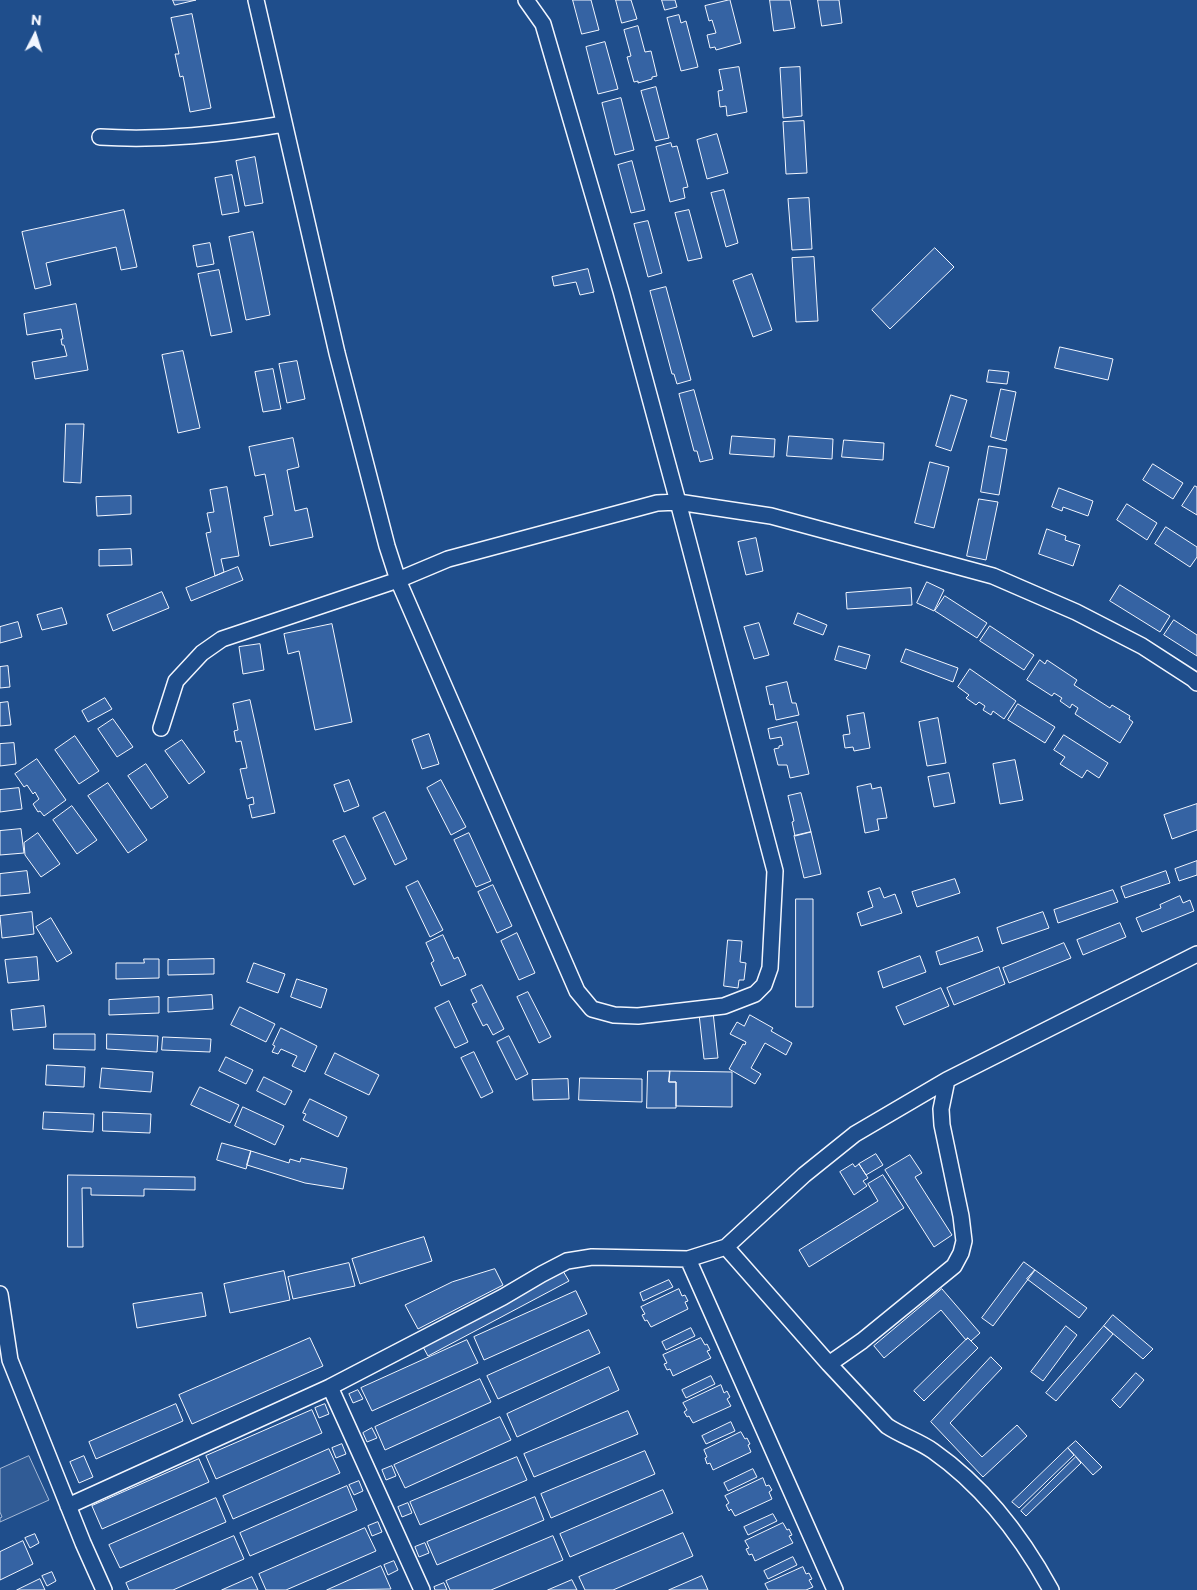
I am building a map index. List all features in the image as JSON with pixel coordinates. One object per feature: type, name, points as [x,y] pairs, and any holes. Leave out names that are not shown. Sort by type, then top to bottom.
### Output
[{"type":"street","points":[[256,0],[337,354],[387,546],[398,580],[577,991],[592,1009],[614,1016],[638,1016],[724,1006],[755,994],[764,985],[770,968],[775,871],[621,291],[543,24],[526,0]]},
{"type":"street","points":[[100,137],[135,139],[219,134],[284,124]]},
{"type":"street","points":[[161,728],[176,681],[202,653],[222,639],[398,580],[448,559],[657,504],[678,502],[771,516],[993,576],[1076,612],[1142,646],[1197,683]]},
{"type":"street","points":[[68,1506],[330,1387],[568,1261],[592,1257],[688,1259],[726,1247],[804,1175],[855,1134],[947,1080],[1197,954]]},
{"type":"street","points":[[828,1364],[862,1341],[954,1266],[962,1253],[964,1241],[961,1216],[942,1125],[941,1109],[947,1080]]},
{"type":"street","points":[[726,1247],[828,1364],[887,1426],[934,1451],[977,1486],[994,1505],[1051,1590]]},
{"type":"street","points":[[688,1259],[835,1590]]},
{"type":"street","points":[[0,1294],[10,1360],[68,1506],[104,1590]]},
{"type":"street","points":[[330,1387],[422,1590]]},
{"type":"shaded area","points":[[29,1456],[49,1500],[0,1522],[2,1517],[0,1512],[0,1469]]},
{"type":"building","points":[[173,0],[196,0],[175,5]]},
{"type":"building","points":[[573,0],[591,0],[599,30],[582,34]]},
{"type":"building","points":[[616,0],[631,0],[637,19],[622,23]]},
{"type":"building","points":[[662,0],[675,0],[677,7],[665,10]]},
{"type":"building","points":[[730,0],[741,43],[716,50],[715,47],[710,48],[707,35],[716,33],[712,20],[709,21],[705,6]]},
{"type":"building","points":[[770,0],[790,0],[795,28],[774,31]]},
{"type":"building","points":[[818,0],[839,0],[842,23],[822,26]]},
{"type":"building","points":[[192,14],[211,108],[190,112],[183,76],[180,77],[175,54],[179,54],[171,18]]},
{"type":"building","points":[[679,15],[681,23],[686,21],[698,67],[681,71],[667,18]]},
{"type":"building","points":[[638,26],[645,52],[651,51],[657,76],[638,83],[638,81],[634,82],[627,57],[631,56],[624,30]]},
{"type":"building","points":[[605,42],[618,89],[598,94],[586,47]]},
{"type":"building","points":[[739,67],[747,112],[727,116],[726,106],[720,107],[718,91],[723,90],[719,70]]},
{"type":"building","points":[[800,67],[802,116],[783,118],[780,68]]},
{"type":"building","points":[[656,87],[669,138],[655,141],[641,91]]},
{"type":"building","points":[[621,98],[634,150],[615,155],[602,103]]},
{"type":"building","points":[[804,121],[807,173],[786,174],[783,122]]},
{"type":"building","points":[[717,134],[728,173],[707,179],[697,140]]},
{"type":"building","points":[[671,143],[672,147],[677,146],[688,187],[683,188],[685,198],[670,202],[656,147]]},
{"type":"building","points":[[255,157],[263,203],[245,206],[236,161]]},
{"type":"building","points":[[632,161],[645,210],[631,213],[618,165]]},
{"type":"building","points":[[232,175],[239,212],[222,215],[215,178]]},
{"type":"building","points":[[724,190],[738,243],[726,247],[711,193]]},
{"type":"building","points":[[809,198],[812,249],[792,250],[788,199]]},
{"type":"building","points":[[124,210],[137,267],[121,270],[116,247],[46,263],[51,285],[35,289],[22,232]]},
{"type":"building","points":[[689,210],[702,258],[688,261],[675,213]]},
{"type":"building","points":[[648,221],[662,273],[648,277],[634,224]]},
{"type":"building","points":[[253,232],[270,315],[246,320],[229,237]]},
{"type":"building","points":[[210,243],[214,264],[197,267],[193,246]]},
{"type":"building","points":[[935,248],[954,267],[890,329],[872,310]]},
{"type":"building","points":[[814,257],[818,321],[796,322],[792,258]]},
{"type":"building","points":[[588,269],[594,292],[580,295],[576,282],[554,286],[552,277]]},
{"type":"building","points":[[219,270],[232,332],[211,336],[198,274]]},
{"type":"building","points":[[752,274],[772,330],[753,337],[733,281]]},
{"type":"building","points":[[666,287],[691,380],[677,384],[674,374],[672,374],[650,291]]},
{"type":"building","points":[[76,304],[88,370],[35,379],[32,362],[67,356],[64,345],[62,345],[61,329],[27,335],[24,314]]},
{"type":"building","points":[[1060,347],[1113,359],[1108,380],[1055,368]]},
{"type":"building","points":[[183,351],[200,428],[178,433],[162,355]]},
{"type":"building","points":[[297,361],[305,399],[287,403],[279,364]]},
{"type":"building","points":[[273,369],[281,409],[263,412],[255,372]]},
{"type":"building","points":[[989,370],[1009,372],[1007,384],[987,382]]},
{"type":"building","points":[[1001,389],[1016,392],[1006,441],[991,437]]},
{"type":"building","points":[[694,390],[713,459],[700,462],[697,451],[694,451],[679,394]]},
{"type":"building","points":[[951,395],[967,400],[951,451],[936,446]]},
{"type":"building","points":[[66,424],[84,424],[81,483],[64,482]]},
{"type":"building","points":[[732,436],[775,439],[774,457],[730,454]]},
{"type":"building","points":[[789,436],[833,439],[832,459],[787,456]]},
{"type":"building","points":[[293,438],[299,467],[287,470],[295,511],[307,508],[313,537],[270,546],[264,517],[273,515],[265,474],[255,476],[249,447]]},
{"type":"building","points":[[844,440],[884,443],[883,460],[842,457]]},
{"type":"building","points":[[989,446],[1007,449],[999,495],[981,492]]},
{"type":"building","points":[[930,462],[949,467],[934,528],[915,523]]},
{"type":"building","points":[[1153,464],[1183,483],[1173,499],[1143,480]]},
{"type":"building","points":[[1195,486],[1197,487],[1197,515],[1182,506]]},
{"type":"building","points":[[227,487],[239,556],[221,559],[224,572],[215,576],[206,533],[211,532],[207,513],[214,512],[210,490]]},
{"type":"building","points":[[1059,488],[1093,501],[1088,516],[1063,507],[1062,511],[1052,507]]},
{"type":"building","points":[[131,496],[131,514],[97,516],[96,497]]},
{"type":"building","points":[[979,499],[998,502],[986,560],[967,556]]},
{"type":"building","points":[[1127,504],[1157,523],[1147,540],[1117,520]]},
{"type":"building","points":[[1166,527],[1197,547],[1197,557],[1190,567],[1155,544]]},
{"type":"building","points":[[1047,529],[1066,536],[1065,540],[1080,545],[1073,566],[1039,554]]},
{"type":"building","points":[[756,538],[763,571],[746,575],[738,542]]},
{"type":"building","points":[[131,549],[132,565],[99,566],[99,550]]},
{"type":"building","points":[[238,567],[243,580],[191,601],[186,588]]},
{"type":"building","points":[[927,582],[944,590],[934,611],[917,603]]},
{"type":"building","points":[[1120,585],[1170,616],[1160,632],[1110,601]]},
{"type":"building","points":[[911,588],[912,605],[847,609],[846,593]]},
{"type":"building","points":[[162,592],[169,608],[113,631],[107,615]]},
{"type":"building","points":[[945,596],[987,623],[977,638],[935,611]]},
{"type":"building","points":[[62,608],[67,624],[42,630],[37,615]]},
{"type":"building","points":[[798,613],[827,625],[823,635],[794,624]]},
{"type":"building","points":[[1174,620],[1197,635],[1197,656],[1164,635]]},
{"type":"building","points":[[18,622],[22,637],[0,643],[0,627]]},
{"type":"building","points":[[759,623],[769,655],[754,659],[744,627]]},
{"type":"building","points":[[332,624],[352,722],[315,730],[299,651],[288,654],[284,634]]},
{"type":"building","points":[[990,626],[1034,655],[1024,670],[980,641]]},
{"type":"building","points":[[260,644],[264,670],[243,674],[239,647]]},
{"type":"building","points":[[839,646],[870,655],[866,669],[835,660]]},
{"type":"building","points":[[906,649],[958,668],[953,682],[901,662]]},
{"type":"building","points":[[1040,660],[1045,664],[1047,660],[1077,680],[1074,685],[1110,708],[1112,705],[1130,716],[1129,719],[1133,722],[1120,743],[1075,714],[1078,708],[1072,704],[1070,708],[1060,701],[1062,698],[1054,693],[1052,696],[1027,680]]},
{"type":"building","points":[[8,666],[10,687],[0,688],[0,667]]},
{"type":"building","points":[[970,669],[1016,701],[1004,719],[993,711],[991,715],[983,710],[985,706],[979,702],[976,705],[966,698],[969,695],[958,687]]},
{"type":"building","points":[[787,682],[792,703],[796,703],[799,715],[776,720],[773,704],[770,705],[766,687]]},
{"type":"building","points":[[105,698],[112,709],[88,722],[82,711]]},
{"type":"building","points":[[250,700],[275,813],[252,818],[249,805],[254,804],[253,797],[247,799],[240,769],[247,768],[241,741],[236,742],[234,731],[238,730],[233,704]]},
{"type":"building","points":[[8,702],[11,725],[0,726],[0,703]]},
{"type":"building","points":[[1018,704],[1055,727],[1045,743],[1008,720]]},
{"type":"building","points":[[864,713],[870,748],[854,751],[853,747],[845,748],[843,735],[850,734],[847,716]]},
{"type":"building","points":[[938,718],[946,763],[927,766],[919,722]]},
{"type":"building","points":[[113,719],[133,747],[117,757],[98,729]]},
{"type":"building","points":[[797,722],[809,774],[790,778],[787,765],[778,765],[774,749],[783,745],[781,737],[770,739],[768,729]]},
{"type":"building","points":[[429,734],[439,764],[422,769],[412,740]]},
{"type":"building","points":[[1064,735],[1108,763],[1099,778],[1087,770],[1082,778],[1060,764],[1065,757],[1054,750]]},
{"type":"building","points":[[75,736],[99,771],[79,784],[55,750]]},
{"type":"building","points":[[182,740],[205,772],[189,784],[165,751]]},
{"type":"building","points":[[14,743],[16,764],[0,766],[0,744]]},
{"type":"building","points":[[37,759],[66,800],[44,816],[40,811],[38,812],[33,804],[39,799],[35,792],[33,794],[27,785],[24,787],[15,774]]},
{"type":"building","points":[[1015,760],[1023,800],[1000,804],[993,764]]},
{"type":"building","points":[[146,764],[168,797],[151,809],[128,776]]},
{"type":"building","points":[[949,773],[955,803],[934,807],[928,777]]},
{"type":"building","points":[[349,780],[359,806],[344,812],[334,785]]},
{"type":"building","points":[[441,780],[466,827],[451,835],[427,788]]},
{"type":"building","points":[[108,783],[147,840],[128,853],[88,796]]},
{"type":"building","points":[[871,784],[872,789],[881,787],[887,818],[877,819],[879,830],[865,833],[857,787]]},
{"type":"building","points":[[19,788],[22,809],[0,812],[0,790]]},
{"type":"building","points":[[801,793],[811,832],[795,836],[792,822],[794,821],[788,796]]},
{"type":"building","points":[[1197,804],[1197,830],[1172,839],[1164,815]]},
{"type":"building","points":[[72,806],[97,840],[77,854],[53,820]]},
{"type":"building","points":[[385,812],[407,859],[395,865],[373,818]]},
{"type":"building","points":[[21,829],[24,853],[0,855],[0,831]]},
{"type":"building","points":[[811,832],[821,874],[804,878],[794,836]]},
{"type":"building","points":[[38,833],[60,864],[41,877],[25,855],[24,843]]},
{"type":"building","points":[[469,833],[491,881],[476,887],[454,840]]},
{"type":"building","points":[[345,836],[366,879],[354,885],[333,841]]},
{"type":"building","points":[[1197,861],[1197,875],[1179,881],[1175,869]]},
{"type":"building","points":[[27,871],[30,893],[0,896],[0,874]]},
{"type":"building","points":[[1166,871],[1170,883],[1125,898],[1121,887]]},
{"type":"building","points":[[955,879],[960,893],[917,907],[912,892]]},
{"type":"building","points":[[418,881],[443,930],[430,937],[406,887]]},
{"type":"building","points":[[493,885],[512,926],[497,933],[478,892]]},
{"type":"building","points":[[880,888],[884,898],[895,894],[902,913],[861,926],[857,913],[873,907],[868,892]]},
{"type":"building","points":[[1113,890],[1118,902],[1058,923],[1054,910]]},
{"type":"building","points":[[1180,896],[1183,903],[1190,900],[1194,911],[1142,932],[1136,918],[1161,908],[1160,905]]},
{"type":"building","points":[[796,899],[813,899],[813,1007],[796,1007]]},
{"type":"building","points":[[32,912],[34,934],[2,938],[0,916]]},
{"type":"building","points":[[1043,912],[1049,928],[1002,944],[997,928]]},
{"type":"building","points":[[51,918],[72,953],[57,962],[36,927]]},
{"type":"building","points":[[1120,923],[1126,937],[1083,955],[1077,940]]},
{"type":"building","points":[[517,933],[535,973],[519,980],[501,941]]},
{"type":"building","points":[[443,935],[454,959],[458,957],[466,975],[441,986],[431,963],[434,961],[426,943]]},
{"type":"building","points":[[978,937],[983,951],[940,965],[936,952]]},
{"type":"building","points":[[728,940],[742,941],[740,962],[746,963],[744,980],[739,980],[738,988],[724,986]]},
{"type":"building","points":[[1064,943],[1071,958],[1009,983],[1003,968]]},
{"type":"building","points":[[920,956],[926,972],[883,988],[878,972]]},
{"type":"building","points":[[37,957],[39,980],[8,983],[5,960]]},
{"type":"building","points":[[144,959],[159,959],[159,978],[116,979],[116,963],[144,963]]},
{"type":"building","points":[[214,959],[214,974],[168,975],[168,960]]},
{"type":"building","points":[[254,963],[285,974],[278,993],[247,982]]},
{"type":"building","points":[[999,967],[1005,984],[954,1005],[947,988]]},
{"type":"building","points":[[297,979],[327,989],[321,1008],[291,997]]},
{"type":"building","points":[[482,985],[504,1029],[493,1035],[487,1024],[483,1026],[472,1004],[477,1002],[471,990]]},
{"type":"building","points":[[941,988],[949,1006],[904,1025],[896,1007]]},
{"type":"building","points":[[528,992],[551,1037],[539,1043],[517,997]]},
{"type":"building","points":[[212,995],[213,1009],[168,1012],[168,998]]},
{"type":"building","points":[[159,997],[159,1013],[109,1015],[109,1000]]},
{"type":"building","points":[[449,1001],[468,1042],[455,1048],[435,1008]]},
{"type":"building","points":[[44,1006],[46,1027],[13,1030],[11,1010]]},
{"type":"building","points":[[240,1007],[275,1024],[266,1042],[231,1025]]},
{"type":"building","points":[[713,1012],[718,1058],[704,1059],[699,1014]]},
{"type":"building","points":[[750,1015],[773,1028],[771,1031],[792,1043],[786,1055],[765,1043],[751,1068],[761,1074],[755,1084],[729,1069],[746,1042],[730,1034],[737,1022],[744,1026]]},
{"type":"building","points":[[281,1028],[317,1046],[305,1072],[292,1066],[297,1056],[281,1049],[278,1054],[272,1052],[275,1046],[273,1045]]},
{"type":"building","points":[[54,1034],[95,1034],[95,1050],[54,1049]]},
{"type":"building","points":[[107,1034],[158,1036],[157,1052],[107,1049]]},
{"type":"building","points":[[509,1036],[528,1074],[516,1080],[497,1042]]},
{"type":"building","points":[[163,1037],[211,1039],[210,1052],[162,1050]]},
{"type":"building","points":[[474,1052],[493,1092],[481,1098],[461,1058]]},
{"type":"building","points":[[335,1053],[379,1075],[369,1095],[325,1074]]},
{"type":"building","points":[[226,1057],[253,1070],[246,1084],[219,1071]]},
{"type":"building","points":[[47,1065],[85,1067],[84,1087],[46,1085]]},
{"type":"building","points":[[102,1068],[153,1072],[151,1092],[100,1088]]},
{"type":"building","points":[[648,1071],[670,1071],[669,1082],[676,1082],[676,1108],[647,1108]]},
{"type":"building","points":[[670,1071],[732,1072],[732,1107],[676,1106],[676,1082],[669,1082]]},
{"type":"building","points":[[264,1077],[292,1091],[285,1105],[257,1091]]},
{"type":"building","points":[[580,1078],[642,1079],[642,1102],[579,1100]]},
{"type":"building","points":[[568,1079],[569,1099],[533,1100],[532,1080]]},
{"type":"building","points":[[200,1087],[239,1105],[230,1123],[191,1105]]},
{"type":"building","points":[[310,1099],[347,1117],[338,1137],[303,1120],[306,1114],[303,1113]]},
{"type":"building","points":[[243,1107],[284,1126],[275,1145],[235,1126]]},
{"type":"building","points":[[44,1112],[94,1114],[93,1132],[43,1129]]},
{"type":"building","points":[[103,1112],[151,1114],[150,1133],[103,1131]]},
{"type":"building","points":[[222,1143],[251,1151],[246,1169],[217,1160]]},
{"type":"building","points":[[251,1151],[289,1163],[290,1159],[300,1162],[301,1158],[347,1168],[343,1189],[305,1183],[247,1165]]},
{"type":"building","points":[[876,1154],[883,1165],[866,1175],[859,1164]]},
{"type":"building","points":[[910,1155],[922,1173],[915,1177],[952,1235],[934,1247],[885,1170]]},
{"type":"building","points":[[853,1164],[855,1167],[859,1164],[868,1178],[863,1181],[867,1186],[854,1195],[840,1172]]},
{"type":"building","points":[[68,1175],[195,1177],[195,1190],[144,1189],[144,1196],[91,1195],[91,1188],[82,1188],[83,1247],[68,1247]]},
{"type":"building","points":[[883,1175],[904,1208],[809,1267],[799,1250],[878,1201],[868,1184]]},
{"type":"building","points":[[424,1237],[432,1261],[360,1284],[352,1259]]},
{"type":"building","points":[[1024,1262],[1035,1270],[993,1326],[982,1318]]},
{"type":"building","points":[[349,1263],[355,1286],[293,1299],[288,1277]]},
{"type":"building","points":[[495,1269],[503,1285],[418,1329],[405,1305],[452,1282]]},
{"type":"building","points":[[1035,1270],[1087,1308],[1079,1318],[1027,1279]]},
{"type":"building","points":[[284,1271],[290,1300],[230,1313],[224,1284]]},
{"type":"building","points":[[563,1271],[569,1281],[428,1356],[422,1345]]},
{"type":"building","points":[[669,1280],[673,1287],[643,1301],[640,1293]]},
{"type":"building","points":[[679,1289],[682,1296],[685,1295],[688,1301],[685,1302],[688,1309],[651,1327],[642,1315],[645,1314],[641,1307]]},
{"type":"building","points":[[942,1289],[980,1333],[971,1341],[968,1338],[966,1340],[941,1310],[884,1358],[874,1346]]},
{"type":"building","points":[[576,1291],[587,1314],[484,1360],[474,1337]]},
{"type":"building","points":[[202,1293],[206,1316],[137,1328],[133,1304]]},
{"type":"building","points":[[1113,1315],[1153,1349],[1143,1359],[1104,1326]]},
{"type":"building","points":[[1066,1326],[1077,1335],[1043,1381],[1031,1372]]},
{"type":"building","points":[[1104,1326],[1113,1334],[1056,1401],[1046,1393]]},
{"type":"building","points":[[691,1328],[695,1336],[666,1350],[662,1342]]},
{"type":"building","points":[[589,1330],[600,1353],[498,1399],[487,1376]]},
{"type":"building","points":[[310,1338],[323,1366],[192,1424],[179,1395]]},
{"type":"building","points":[[701,1338],[710,1350],[707,1351],[711,1358],[673,1376],[670,1369],[667,1370],[664,1364],[667,1363],[663,1355]]},
{"type":"building","points":[[968,1338],[978,1348],[924,1401],[914,1391]]},
{"type":"building","points":[[467,1340],[478,1363],[372,1411],[361,1388]]},
{"type":"building","points":[[991,1357],[1002,1368],[950,1423],[982,1457],[1017,1425],[1027,1436],[983,1477],[931,1422]]},
{"type":"building","points":[[609,1367],[619,1390],[517,1437],[507,1414]]},
{"type":"building","points":[[1136,1373],[1144,1380],[1120,1408],[1112,1400]]},
{"type":"building","points":[[711,1376],[715,1384],[686,1398],[682,1390]]},
{"type":"building","points":[[480,1379],[491,1402],[385,1450],[375,1427]]},
{"type":"building","points":[[721,1385],[724,1393],[727,1391],[730,1397],[727,1399],[731,1406],[693,1423],[684,1412],[687,1410],[683,1403]]},
{"type":"building","points":[[358,1390],[363,1399],[353,1403],[349,1394]]},
{"type":"building","points":[[176,1404],[183,1421],[96,1459],[89,1442]]},
{"type":"building","points":[[325,1404],[329,1414],[319,1418],[315,1408]]},
{"type":"building","points":[[312,1410],[322,1433],[216,1479],[206,1456]]},
{"type":"building","points":[[628,1411],[638,1434],[534,1477],[524,1454]]},
{"type":"building","points":[[500,1417],[511,1440],[405,1488],[394,1465]]},
{"type":"building","points":[[731,1422],[735,1431],[706,1444],[702,1436]]},
{"type":"building","points":[[372,1428],[377,1438],[367,1442],[363,1433]]},
{"type":"building","points":[[741,1432],[750,1444],[748,1445],[751,1452],[713,1470],[710,1463],[707,1464],[704,1450]]},
{"type":"building","points":[[1076,1441],[1102,1467],[1093,1475],[1068,1448]]},
{"type":"building","points":[[342,1444],[346,1454],[336,1458],[332,1448]]},
{"type":"building","points":[[1068,1448],[1074,1455],[1019,1508],[1012,1502]]},
{"type":"building","points":[[329,1449],[340,1473],[233,1519],[223,1496]]},
{"type":"building","points":[[645,1451],[655,1474],[551,1518],[541,1494]]},
{"type":"building","points":[[84,1456],[93,1477],[79,1483],[70,1462]]},
{"type":"building","points":[[517,1457],[527,1480],[420,1525],[410,1502]]},
{"type":"building","points":[[1076,1457],[1081,1463],[1026,1516],[1021,1511]]},
{"type":"building","points":[[199,1459],[209,1482],[102,1529],[92,1506]]},
{"type":"building","points":[[392,1466],[396,1476],[386,1480],[382,1470]]},
{"type":"building","points":[[753,1469],[757,1477],[728,1491],[724,1483]]},
{"type":"building","points":[[763,1478],[766,1486],[769,1485],[772,1490],[769,1492],[772,1499],[735,1516],[731,1509],[729,1511],[726,1505],[729,1503],[725,1496]]},
{"type":"building","points":[[359,1481],[363,1491],[354,1495],[349,1485]]},
{"type":"building","points":[[347,1486],[357,1510],[250,1556],[240,1533]]},
{"type":"building","points":[[663,1490],[673,1513],[570,1557],[560,1534]]},
{"type":"building","points":[[535,1497],[544,1520],[437,1565],[427,1542]]},
{"type":"building","points":[[216,1498],[226,1522],[120,1568],[109,1545]]},
{"type":"building","points":[[408,1503],[412,1513],[402,1517],[398,1507]]},
{"type":"building","points":[[773,1514],[777,1521],[748,1535],[744,1527]]},
{"type":"building","points":[[378,1522],[382,1532],[372,1536],[368,1526]]},
{"type":"building","points":[[783,1523],[792,1535],[789,1536],[793,1543],[755,1561],[752,1554],[749,1555],[746,1549],[749,1548],[745,1541]]},
{"type":"building","points":[[365,1528],[376,1551],[286,1590],[266,1590],[259,1574]]},
{"type":"building","points":[[683,1533],[693,1556],[613,1590],[585,1590],[579,1577]]},
{"type":"building","points":[[35,1534],[39,1543],[30,1548],[25,1538]]},
{"type":"building","points":[[234,1536],[244,1559],[173,1590],[129,1590],[126,1583]]},
{"type":"building","points":[[553,1536],[563,1560],[491,1590],[450,1590],[446,1581]]},
{"type":"building","points":[[23,1541],[33,1564],[0,1580],[0,1552]]},
{"type":"building","points":[[425,1543],[429,1553],[419,1557],[415,1547]]},
{"type":"building","points":[[793,1557],[797,1565],[768,1579],[764,1571]]},
{"type":"building","points":[[394,1561],[398,1570],[388,1575],[384,1565]]},
{"type":"building","points":[[381,1566],[391,1589],[327,1590]]},
{"type":"building","points":[[803,1567],[806,1574],[809,1573],[812,1579],[809,1580],[813,1587],[806,1590],[768,1590],[765,1584]]},
{"type":"building","points":[[52,1572],[56,1581],[47,1586],[42,1576]]},
{"type":"building","points":[[702,1576],[708,1590],[669,1590]]},
{"type":"building","points":[[252,1577],[258,1590],[222,1590]]},
{"type":"building","points":[[40,1579],[45,1590],[17,1590]]},
{"type":"building","points":[[572,1580],[577,1590],[548,1590]]},
{"type":"building","points":[[444,1583],[447,1590],[435,1590],[434,1587]]}]
